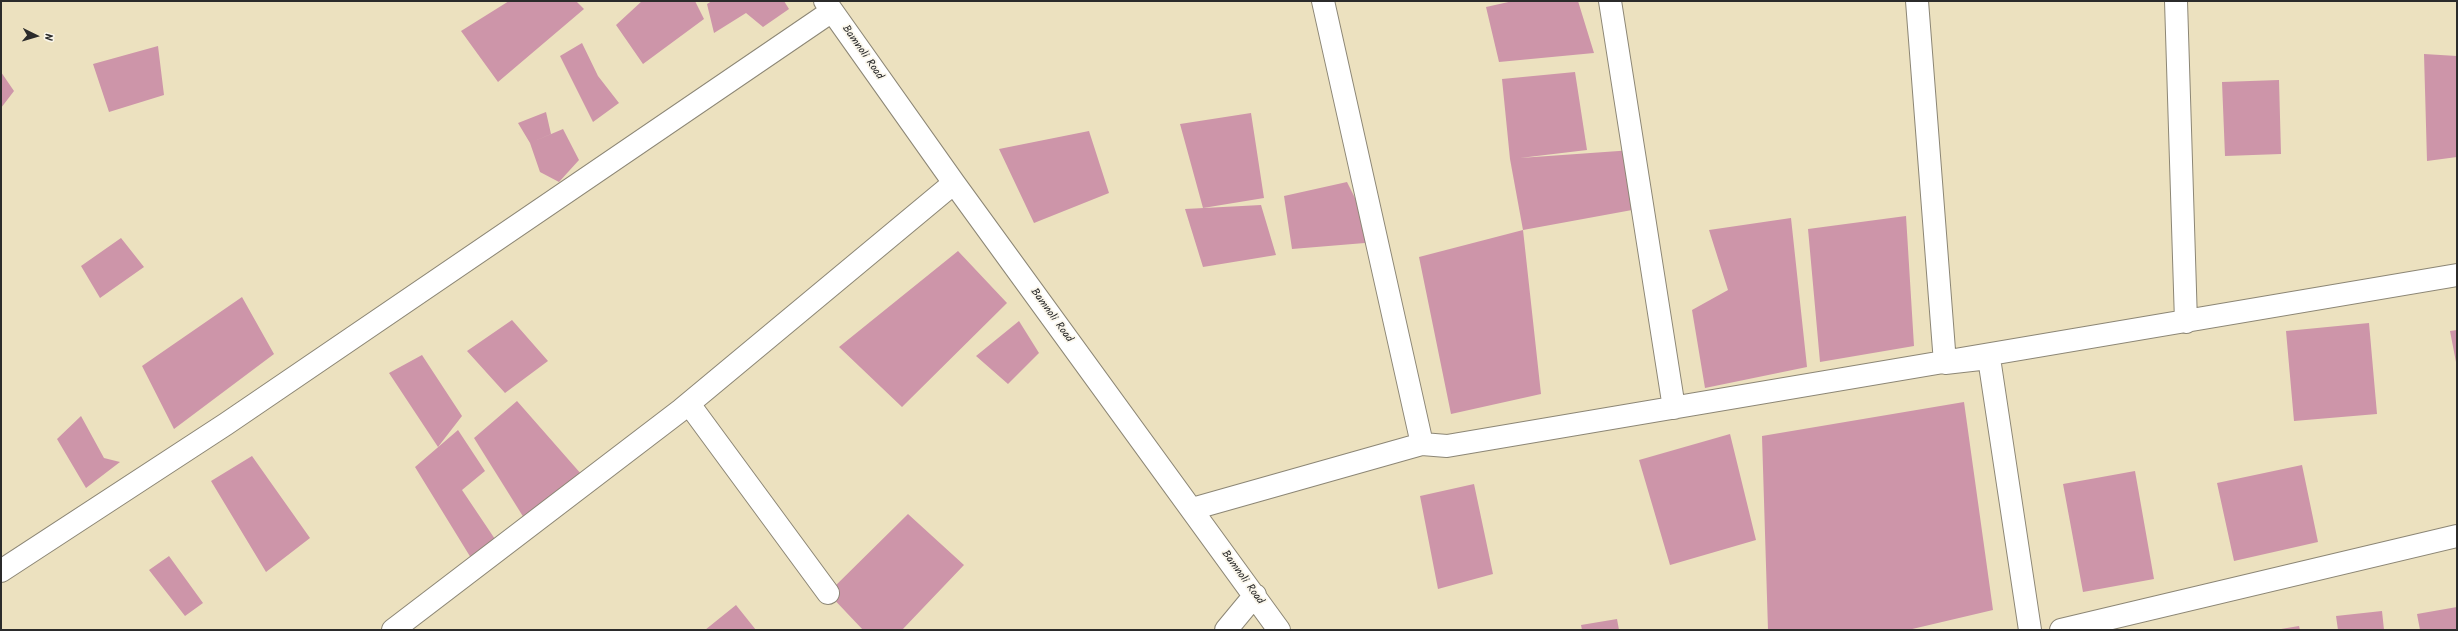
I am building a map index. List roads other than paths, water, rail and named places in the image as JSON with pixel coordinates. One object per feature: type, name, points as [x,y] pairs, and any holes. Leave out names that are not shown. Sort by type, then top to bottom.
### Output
[{"type":"street","points":[[1323,1],[1422,444]]},
{"type":"street","points":[[1610,1],[1674,408]]},
{"type":"street","points":[[1917,1],[1944,363]]},
{"type":"street","points":[[2176,1],[2186,322]]},
{"type":"street","points":[[1,571],[226,424],[828,6]]},
{"type":"street","name":"Bamnoli Road","points":[[828,6],[954,183],[1279,630]]},
{"type":"street","points":[[393,630],[689,404],[954,183]]},
{"type":"street","points":[[1192,509],[1422,444],[1447,446],[2457,275]]},
{"type":"street","points":[[1944,363],[1989,358],[2030,630]]},
{"type":"street","points":[[689,404],[828,592]]},
{"type":"street","points":[[2061,630],[2457,536]]},
{"type":"street","points":[[1226,630],[1255,595]]}]
